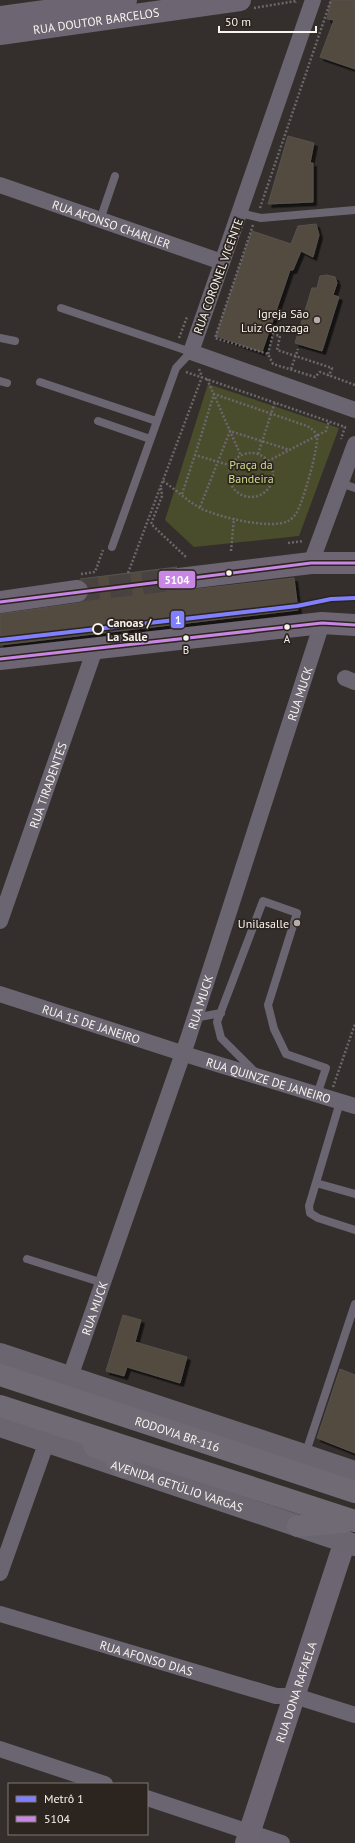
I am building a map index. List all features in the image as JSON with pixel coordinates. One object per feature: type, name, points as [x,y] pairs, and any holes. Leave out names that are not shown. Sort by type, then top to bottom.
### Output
[{"type":"highway","points":[[0,1369],[31,1384]]},
{"type":"highway","name":"RODOVIA BR-116","points":[[0,1375],[355,1492]]},
{"type":"highway","points":[[0,1406],[354,1521]]},
{"type":"highway","points":[[0,1415],[101,1448],[112,1454],[123,1467]]},
{"type":"highway","points":[[298,1526],[354,1521]]},
{"type":"main road","name":"RUA DOUTOR BARCELOS","points":[[0,34],[126,0]]},
{"type":"main road","name":"RUA DOUTOR BARCELOS","points":[[0,17],[92,9],[244,4]]},
{"type":"main road","points":[[179,579],[311,563],[355,563]]},
{"type":"main road","points":[[0,602],[77,591]]},
{"type":"main road","points":[[0,659],[322,623],[355,625]]},
{"type":"main road","points":[[0,1354],[355,1472]]},
{"type":"main road","name":"AVENIDA GETÚLIO VARGAS","points":[[0,1426],[350,1543]]},
{"type":"main road","name":"RUA DONA RAFAELA","points":[[248,1838],[294,1696],[350,1543]]},
{"type":"street","name":"RUA CORONEL VICENTE","points":[[183,350],[222,262],[313,0]]},
{"type":"street","name":"RUA AFONSO CHARLIER","points":[[0,185],[222,262]]},
{"type":"street","points":[[183,350],[355,410]]},
{"type":"street","points":[[311,563],[348,486],[348,442]]},
{"type":"street","name":"RUA MUCK","points":[[70,1377],[183,1053],[322,623]]},
{"type":"street","name":"RUA TIRADENTES","points":[[0,921],[95,649]]},
{"type":"street","name":"RUA 15 DE JANEIRO","points":[[0,994],[183,1053]]},
{"type":"street","name":"RUA QUINZE DE JANEIRO","points":[[183,1053],[355,1106]]},
{"type":"street","points":[[0,1573],[47,1441]]},
{"type":"street","name":"RUA AFONSO DIAS","points":[[0,1614],[276,1696],[294,1696],[355,1715]]},
{"type":"street","points":[[0,1749],[102,1783]]},
{"type":"street","points":[[148,1798],[248,1838],[282,1843]]},
{"type":"lane","points":[[100,220],[115,176]]},
{"type":"lane","points":[[240,213],[261,218],[355,210]]},
{"type":"lane","points":[[61,308],[183,350]]},
{"type":"lane","points":[[0,338],[15,342]]},
{"type":"lane","name":"RUA CORONEL VICENTE","points":[[112,547],[156,421],[183,350]]},
{"type":"lane","points":[[40,382],[156,421]]},
{"type":"lane","points":[[98,421],[150,439]]},
{"type":"lane","points":[[262,1078],[221,1038],[217,1022],[263,901],[296,913],[268,1005],[274,1029],[286,1054],[326,1068],[329,1098],[316,1183],[309,1206],[310,1213],[318,1218],[355,1230]]},
{"type":"lane","points":[[194,1018],[221,1013]]},
{"type":"lane","points":[[316,1183],[355,1194]]},
{"type":"lane","points":[[27,1259],[103,1283]]},
{"type":"lane","points":[[305,1455],[355,1304]]},
{"type":"path","points":[[268,354],[215,338],[331,0]]},
{"type":"path","points":[[244,4],[296,1],[294,8]]},
{"type":"path","points":[[189,310],[183,350],[202,377],[345,427],[348,442]]},
{"type":"path","points":[[329,376],[332,368],[277,350],[280,336],[273,334],[268,354],[273,364],[315,377],[320,372],[329,376],[355,385]]},
{"type":"path","points":[[291,370],[298,349]]},
{"type":"path","points":[[128,573],[202,377]]},
{"type":"path","points":[[207,379],[241,456]]},
{"type":"path","points":[[163,481],[200,508],[249,522],[276,524],[288,521],[296,514],[314,460],[317,437],[314,430],[307,426],[214,394]]},
{"type":"path","points":[[182,494],[214,394]]},
{"type":"path","points":[[258,454],[276,402]]},
{"type":"path","points":[[268,461],[317,437],[326,431],[329,421]]},
{"type":"path","points":[[230,431],[290,450]]},
{"type":"path","points":[[200,508],[230,431]]},
{"type":"path","points":[[246,454],[258,454],[268,461],[273,474],[269,488],[258,496],[244,496],[233,487],[230,473],[232,466],[241,456],[246,454]]},
{"type":"path","points":[[194,455],[232,466]]},
{"type":"path","points":[[161,485],[162,496],[151,524],[186,557]]},
{"type":"path","points":[[231,550],[234,518]]},
{"type":"path","points":[[288,543],[302,542],[305,535]]},
{"type":"path","points":[[329,1098],[355,1024]]},
{"type":"green space","name":"Praça da Bandeira","points":[[208,384],[339,428],[299,536],[194,547],[165,520]]},
{"type":"building","points":[[331,0],[355,0],[355,69],[320,57],[334,20],[327,19]]},
{"type":"building","points":[[288,136],[314,143],[310,163],[313,163],[313,202],[268,204]]},
{"type":"building","points":[[316,224],[319,235],[313,257],[301,251],[293,270],[290,270],[262,352],[216,336],[252,231],[291,244],[298,226]]},
{"type":"building","name":"Igreja São Luiz Gonzaga","points":[[327,275],[335,277],[337,283],[333,295],[339,297],[322,351],[295,343],[312,288],[317,288],[320,276]]},
{"type":"building","points":[[177,567],[172,569],[168,574],[167,580],[169,587],[180,591],[294,578],[298,610],[0,645],[0,614],[79,603],[84,601],[89,595],[89,589],[87,583],[80,579]]},
{"type":"building","points":[[123,1315],[141,1320],[135,1342],[187,1357],[180,1383],[127,1367],[124,1376],[106,1371]]},
{"type":"building","points":[[340,1369],[355,1375],[355,1453],[317,1438]]},
{"type":"tunnel","points":[[77,591],[179,579]]},
{"type":"metro line","name":"1","points":[[0,640],[297,606],[331,599],[355,598]]},
{"type":"transit line","name":"5104","points":[[0,602],[311,563],[355,563]]},
{"type":"transit line","name":"5104","points":[[0,659],[322,623],[355,625]]},
{"type":"place","name":"Igreja São Luiz Gonzaga","points":[[317,320]]},
{"type":"place","name":"A","points":[[287,627]]},
{"type":"place","name":"Canoas / La Salle","points":[[98,629]]},
{"type":"place","name":"B","points":[[186,638]]},
{"type":"place","name":"Unilasalle","points":[[297,923]]}]
